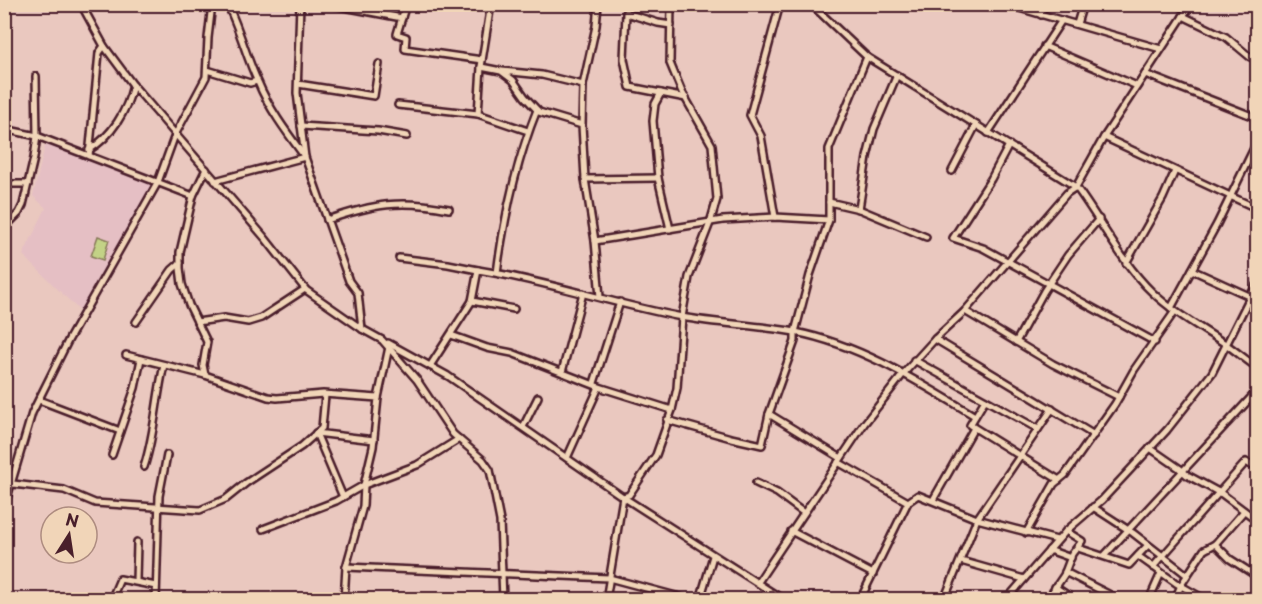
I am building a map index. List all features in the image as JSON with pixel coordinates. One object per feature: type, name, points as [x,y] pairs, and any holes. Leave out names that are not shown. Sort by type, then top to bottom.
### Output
[{"type":"street","points":[[81,4],[104,46],[133,85],[306,289],[362,329],[448,376],[623,497],[713,556],[758,582],[773,597],[784,600]]},
{"type":"street","points":[[4,508],[7,492],[13,484],[32,413],[69,339],[158,182],[175,135],[202,86],[207,70],[212,4]]},
{"type":"street","points":[[227,4],[234,17],[257,81],[285,129],[305,157]]},
{"type":"street","points":[[300,4],[298,84],[305,157],[349,281],[358,293],[362,329]]},
{"type":"street","points":[[328,4],[402,18]]},
{"type":"street","points":[[406,4],[397,34],[406,37],[405,49],[481,64],[501,71],[542,75],[583,85]]},
{"type":"street","points":[[598,4],[596,26],[583,85],[582,124],[585,179],[595,240],[600,297]]},
{"type":"street","points":[[623,497],[629,495],[656,455],[672,410],[677,388],[682,317],[689,277],[711,223],[717,200],[712,145],[670,63],[671,4]]},
{"type":"street","points":[[775,217],[762,136],[750,115],[780,4]]},
{"type":"street","points":[[811,4],[867,57],[1076,187],[1126,263],[1152,292],[1257,368]]},
{"type":"street","points":[[1005,4],[1161,49]]},
{"type":"street","points":[[1041,15],[1043,4]]},
{"type":"street","points":[[1077,24],[1083,4]]},
{"type":"street","points":[[758,582],[864,424],[914,360],[965,311],[1067,193],[1076,187],[1104,137],[1189,7],[1176,4]]},
{"type":"street","points":[[478,114],[481,64],[491,5]]},
{"type":"street","points":[[671,25],[626,13],[624,59],[630,87],[686,98]]},
{"type":"street","points":[[1183,16],[1226,37],[1250,57],[1257,59]]},
{"type":"street","points":[[988,132],[1062,20]]},
{"type":"street","points":[[89,153],[99,53],[104,46]]},
{"type":"street","points":[[1044,46],[1137,86]]},
{"type":"street","points":[[668,420],[762,445],[769,414],[795,341],[795,332],[810,274],[829,220],[829,149],[867,57]]},
{"type":"street","points":[[298,84],[374,96],[380,64]]},
{"type":"street","points":[[207,70],[250,83],[257,81]]},
{"type":"street","points":[[501,71],[513,80],[537,110],[582,124]]},
{"type":"street","points":[[1145,74],[1229,109],[1257,118]]},
{"type":"street","points":[[4,228],[20,213],[28,184],[37,136],[36,75]]},
{"type":"street","points":[[859,209],[874,129],[897,75]]},
{"type":"street","points":[[89,153],[121,116],[130,100],[133,85]]},
{"type":"street","points":[[661,93],[653,114],[658,178],[670,229]]},
{"type":"street","points":[[398,105],[478,114],[528,131]]},
{"type":"street","points":[[497,273],[502,230],[528,131],[537,110]]},
{"type":"street","points":[[952,171],[976,125]]},
{"type":"street","points":[[301,126],[378,131],[407,136]]},
{"type":"street","points":[[4,129],[37,136],[89,153],[193,196]]},
{"type":"street","points":[[1104,137],[1257,209]]},
{"type":"street","points":[[1026,533],[1054,484],[1065,474],[1094,435],[1134,370],[1155,342],[1231,196],[1257,140]]},
{"type":"street","points":[[1009,145],[991,179],[953,238],[983,248],[1155,342]]},
{"type":"street","points":[[215,181],[305,157]]},
{"type":"street","points":[[205,375],[203,365],[207,342],[182,284],[180,252],[193,196],[206,169]]},
{"type":"street","points":[[1126,263],[1162,198],[1174,171]]},
{"type":"street","points":[[585,179],[658,178]]},
{"type":"street","points":[[4,184],[28,184]]},
{"type":"street","points":[[829,202],[859,209],[926,237]]},
{"type":"street","points":[[327,220],[389,203],[428,204],[449,209]]},
{"type":"street","points":[[595,240],[723,220],[775,217],[829,220]]},
{"type":"street","points":[[1016,342],[1068,255],[1099,219]]},
{"type":"street","points":[[399,258],[497,273],[682,317],[795,332],[857,350],[904,373],[975,416]]},
{"type":"street","points":[[136,322],[172,270],[180,263]]},
{"type":"street","points":[[430,366],[472,301],[478,270]]},
{"type":"street","points":[[1192,270],[1257,300]]},
{"type":"street","points":[[1006,600],[1057,540],[1093,507],[1150,448],[1212,373],[1257,280]]},
{"type":"street","points":[[197,322],[224,318],[248,322],[261,318],[306,289]]},
{"type":"street","points":[[562,372],[583,293]]},
{"type":"street","points":[[472,301],[514,309]]},
{"type":"street","points":[[567,458],[597,385],[620,302]]},
{"type":"street","points":[[965,311],[1053,364],[1119,397]]},
{"type":"street","points":[[451,335],[487,348],[512,353],[672,410]]},
{"type":"street","points":[[935,339],[1094,435]]},
{"type":"street","points":[[382,340],[417,380],[453,434],[483,460],[490,470],[501,521],[503,600]]},
{"type":"street","points":[[344,600],[346,567],[363,506],[364,485],[374,440],[378,398],[389,347]]},
{"type":"street","points":[[126,355],[205,375],[268,397],[325,395],[378,398]]},
{"type":"street","points":[[112,455],[135,388],[141,359]]},
{"type":"street","points":[[914,360],[1038,429]]},
{"type":"street","points":[[144,467],[151,447],[157,394],[164,365]]},
{"type":"street","points":[[1104,556],[1257,390]]},
{"type":"street","points":[[13,484],[64,490],[95,503],[200,510],[226,499],[302,446],[322,428],[325,395]]},
{"type":"street","points":[[523,427],[538,398]]},
{"type":"street","points":[[39,400],[120,431]]},
{"type":"street","points":[[985,400],[970,425],[1059,480]]},
{"type":"street","points":[[944,600],[977,519],[1052,409]]},
{"type":"street","points":[[769,414],[908,502]]},
{"type":"street","points":[[933,500],[974,428]]},
{"type":"street","points":[[316,433],[374,440]]},
{"type":"street","points":[[316,433],[343,496]]},
{"type":"street","points":[[263,529],[364,485],[417,465],[459,439]]},
{"type":"street","points":[[1150,448],[1218,492],[1257,521]]},
{"type":"street","points":[[156,600],[159,496],[167,455]]},
{"type":"street","points":[[1153,567],[1246,462],[1255,467],[1257,460]]},
{"type":"street","points":[[756,483],[777,494],[804,513]]},
{"type":"street","points":[[860,600],[908,502],[918,495],[977,519],[1057,540]]},
{"type":"street","points":[[606,600],[623,497]]},
{"type":"street","points":[[1093,507],[1187,575]]},
{"type":"street","points":[[1175,600],[1181,585],[1204,550],[1215,544],[1244,511]]},
{"type":"street","points":[[791,531],[873,574]]},
{"type":"street","points":[[1047,600],[1082,541],[1066,531]]},
{"type":"street","points":[[136,581],[137,542]]},
{"type":"street","points":[[1215,544],[1230,559],[1257,577]]},
{"type":"street","points":[[1078,548],[1130,565],[1148,545]]},
{"type":"street","points":[[1049,550],[1071,558]]},
{"type":"street","points":[[700,600],[713,556]]},
{"type":"street","points":[[1138,556],[1206,600]]},
{"type":"street","points":[[961,561],[1024,579]]},
{"type":"street","points":[[346,567],[609,578],[691,600]]},
{"type":"street","points":[[1065,572],[1120,600]]},
{"type":"street","points":[[1149,600],[1161,573]]},
{"type":"street","points":[[111,600],[120,579],[156,586]]},
{"type":"street","points":[[1055,587],[1075,600]]},
{"type":"shaded area","points":[[46,142],[158,182],[84,315],[23,255],[46,208],[33,196]]},
{"type":"green space","points":[[98,236],[109,240],[103,260],[91,256]]}]
